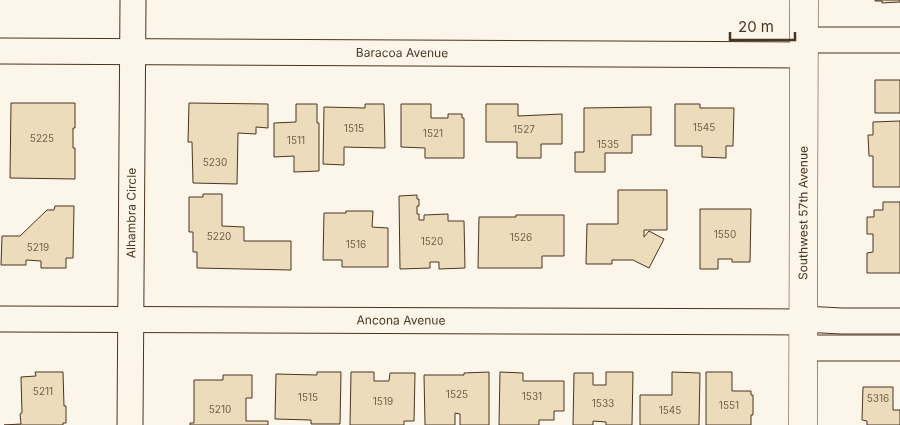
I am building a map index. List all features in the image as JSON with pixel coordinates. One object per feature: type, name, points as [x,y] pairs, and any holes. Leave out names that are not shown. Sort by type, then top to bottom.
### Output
[{"type":"main road","name":"Southwest 57th Avenue","points":[[802,425],[804,0]]},
{"type":"street","name":"Alhambra Circle","points":[[130,425],[133,0]]},
{"type":"street","name":"Baracoa Avenue","points":[[0,51],[132,52],[804,47],[900,40]]},
{"type":"street","name":"Ancona Avenue","points":[[0,319],[802,330]]},
{"type":"street","points":[[802,330],[842,321],[900,321]]},
{"type":"street","points":[[802,330],[900,348]]},
{"type":"building","points":[[875,0],[900,0],[900,2],[882,3],[882,1]]},
{"type":"building","points":[[875,80],[900,80],[900,113],[875,113]]},
{"type":"building","points":[[11,103],[75,103],[73,148],[75,148],[75,179],[10,178]]},
{"type":"building","points":[[189,103],[268,104],[268,128],[256,127],[256,134],[238,133],[237,184],[193,183],[192,142],[188,142]]},
{"type":"building","points":[[296,104],[317,104],[319,171],[294,172],[294,156],[274,157],[274,123],[296,122]]},
{"type":"building","points":[[365,104],[384,104],[385,148],[344,147],[344,165],[323,164],[324,107],[365,108]]},
{"type":"building","points":[[401,104],[431,104],[431,118],[448,118],[448,114],[462,114],[462,118],[464,118],[464,158],[425,158],[425,148],[401,147]]},
{"type":"building","points":[[486,104],[518,104],[518,116],[562,114],[562,144],[541,144],[541,158],[517,158],[517,142],[486,142]]},
{"type":"building","points":[[675,104],[700,104],[700,108],[734,108],[733,146],[726,146],[726,158],[702,157],[702,146],[675,146]]},
{"type":"building","points":[[651,107],[651,135],[632,135],[632,153],[605,153],[605,172],[575,172],[575,152],[584,152],[584,108]]},
{"type":"building","points":[[900,121],[900,187],[873,187],[873,156],[869,156],[868,135],[873,135],[873,122]]},
{"type":"building","points":[[618,190],[667,190],[667,230],[644,230],[644,237],[649,231],[664,239],[649,268],[633,260],[612,260],[612,264],[586,264],[587,224],[618,224]]},
{"type":"building","points":[[203,194],[222,194],[222,226],[244,227],[244,241],[291,241],[291,270],[197,268],[197,252],[193,252],[193,232],[189,232],[189,197],[203,197]]},
{"type":"building","points":[[417,195],[417,199],[419,199],[417,214],[419,214],[419,220],[424,220],[424,215],[448,214],[448,221],[464,221],[465,268],[439,269],[439,262],[430,262],[430,268],[400,269],[399,196]]},
{"type":"building","points":[[883,202],[900,202],[900,273],[867,273],[867,253],[873,252],[873,234],[867,234],[867,217],[874,217],[874,210],[883,210]]},
{"type":"building","points":[[55,206],[74,206],[73,258],[66,258],[66,268],[41,268],[41,261],[26,260],[26,265],[1,265],[2,236],[20,236],[47,210],[54,210]]},
{"type":"building","points":[[700,209],[751,209],[750,262],[732,262],[732,259],[718,259],[718,269],[700,269]]},
{"type":"building","points":[[346,211],[373,211],[372,227],[388,228],[388,267],[342,267],[342,260],[323,260],[324,213],[346,213]]},
{"type":"building","points":[[516,215],[564,215],[564,256],[542,256],[542,268],[478,268],[479,217],[516,217]]},
{"type":"building","points":[[35,372],[63,372],[66,423],[63,423],[63,425],[4,425],[21,424],[21,377],[36,376]]},
{"type":"building","points":[[317,372],[341,372],[340,424],[311,424],[311,420],[275,419],[276,374],[317,375]]},
{"type":"building","points":[[351,372],[374,372],[374,381],[389,381],[390,373],[415,373],[414,421],[404,421],[404,425],[350,425]]},
{"type":"building","points":[[489,372],[489,425],[460,425],[460,414],[455,413],[455,425],[425,425],[424,375],[464,375],[464,373]]},
{"type":"building","points":[[500,372],[523,373],[523,381],[564,381],[564,411],[554,411],[554,420],[539,420],[539,425],[499,425]]},
{"type":"building","points":[[606,372],[633,372],[632,425],[606,425],[606,422],[593,421],[593,425],[573,425],[574,373],[593,373],[593,385],[606,385]]},
{"type":"building","points":[[672,372],[700,373],[699,425],[640,425],[640,395],[672,395]]},
{"type":"building","points":[[706,372],[732,372],[732,391],[751,391],[751,395],[753,395],[753,415],[751,415],[751,425],[706,425]]},
{"type":"building","points":[[223,375],[252,375],[252,398],[246,398],[246,421],[268,421],[268,425],[190,425],[190,423],[194,423],[194,380],[223,380]]},
{"type":"building","points":[[863,387],[893,387],[893,410],[900,410],[900,425],[867,425],[867,421],[862,420]]}]
